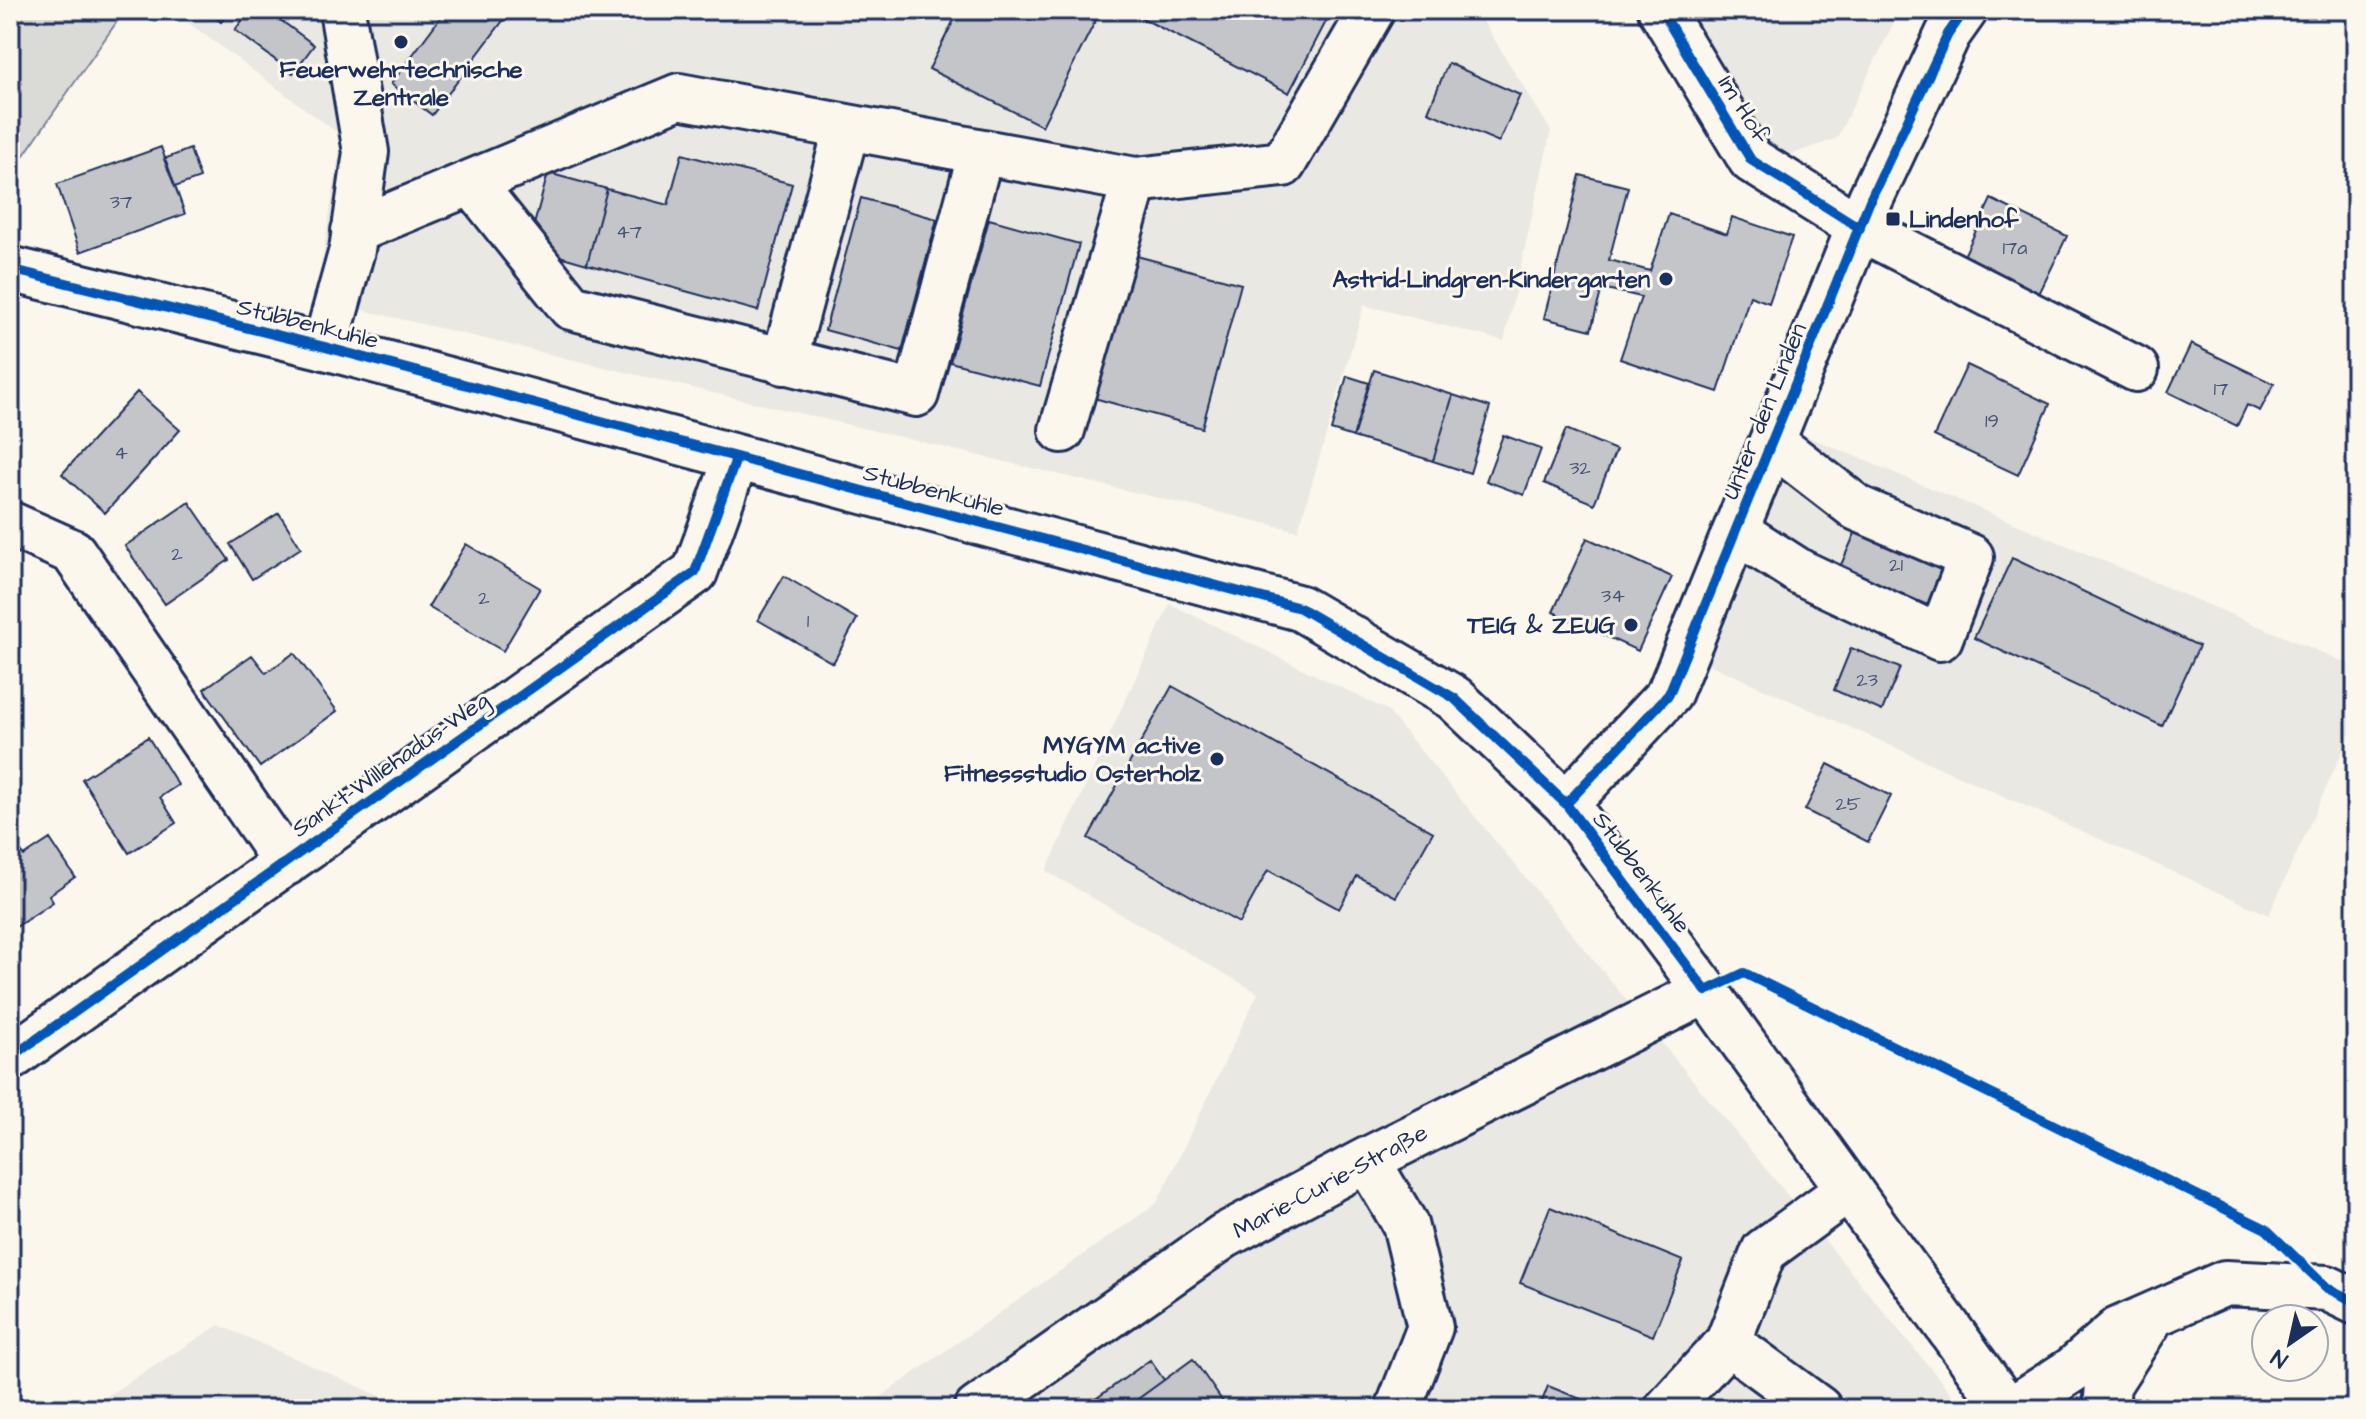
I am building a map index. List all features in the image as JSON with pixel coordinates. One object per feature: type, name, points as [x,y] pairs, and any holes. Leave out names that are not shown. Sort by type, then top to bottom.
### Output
[{"type":"street","points":[[325,347],[354,231],[366,152],[342,10]]},
{"type":"street","points":[[354,231],[679,96],[1135,180],[1283,164],[1372,10]]},
{"type":"street","name":"Im Hof","points":[[1661,10],[1751,160],[1860,228],[2136,369]]},
{"type":"street","name":"Unter den Linden","points":[[1566,804],[1669,694],[1860,228],[1948,34],[1965,10]]},
{"type":"street","points":[[784,362],[847,127]]},
{"type":"street","points":[[472,183],[571,307],[916,394],[981,152]]},
{"type":"street","points":[[1062,430],[1135,180]]},
{"type":"street","name":"Stubbenkuhle","points":[[10,269],[325,347],[1300,608],[1454,698],[1566,804],[2010,1409]]},
{"type":"street","points":[[1736,531],[1800,572],[1940,638],[1971,557],[1857,508],[1773,443]]},
{"type":"street","name":"Sankt-Willehadus-Weg","points":[[10,1058],[695,572],[736,459]]},
{"type":"street","points":[[10,524],[73,552],[286,863]]},
{"type":"street","name":"Marie-Curie-Straße","points":[[977,1409],[1224,1236],[1367,1160],[1706,991]]},
{"type":"street","points":[[1367,1160],[1405,1224],[1430,1327],[1398,1409]]},
{"type":"street","points":[[1667,1409],[1728,1342],[1764,1251],[1849,1189]]},
{"type":"street","points":[[2010,1409],[2072,1370],[2118,1330],[2225,1283],[2327,1288],[2356,1302]]},
{"type":"street","points":[[2106,1409],[2108,1385],[2156,1311]]},
{"type":"street","points":[[1728,1342],[1819,1409]]},
{"type":"shaded area","points":[[10,10],[125,10],[10,175]]},
{"type":"shaded area","points":[[171,10],[1476,10],[1551,131],[1504,341],[1364,305],[1298,531],[316,299],[342,136]]},
{"type":"shaded area","points":[[1682,10],[1900,10],[1837,138],[1785,157],[1755,133]]},
{"type":"shaded area","points":[[1802,434],[2356,667],[2356,721],[2269,915],[1704,662]]},
{"type":"shaded area","points":[[1170,604],[1387,710],[1964,1409],[863,1409],[1157,1203],[1258,993],[1046,871]]},
{"type":"shaded area","points":[[219,1325],[410,1409],[86,1409]]},
{"type":"building","points":[[207,10],[231,10],[221,22]]},
{"type":"building","points":[[250,10],[267,10],[314,45],[293,73],[235,30]]},
{"type":"building","points":[[446,10],[511,10],[432,115],[391,84]]},
{"type":"building","points":[[959,10],[1101,10],[1042,126],[929,69]]},
{"type":"building","points":[[1126,10],[1332,10],[1289,93]]},
{"type":"building","points":[[1836,10],[1869,10],[1865,19]]},
{"type":"building","points":[[1448,63],[1520,95],[1499,142],[1428,112]]},
{"type":"building","points":[[161,147],[185,214],[80,252],[57,184]]},
{"type":"building","points":[[190,149],[200,178],[175,187],[164,159]]},
{"type":"building","points":[[682,154],[792,184],[758,311],[587,264],[607,189],[668,205]]},
{"type":"building","points":[[548,173],[607,189],[587,264],[528,247]]},
{"type":"building","name":"Astrid-Lindgren-Kindergarten","points":[[1580,175],[1628,187],[1609,260],[1650,271],[1669,214],[1727,234],[1732,217],[1792,237],[1769,303],[1750,296],[1718,392],[1620,359],[1641,297],[1602,288],[1591,330],[1544,318]]},
{"type":"building","points":[[861,198],[937,219],[902,351],[825,330]]},
{"type":"building","points":[[1991,199],[2067,236],[2039,294],[1963,258]]},
{"type":"building","points":[[989,219],[1079,244],[1040,386],[950,362]]},
{"type":"building","points":[[1133,255],[1241,284],[1202,428],[1094,398]]},
{"type":"building","points":[[2191,344],[2274,384],[2260,411],[2247,405],[2237,426],[2168,392]]},
{"type":"building","points":[[1967,365],[2050,404],[2018,475],[1934,436]]},
{"type":"building","points":[[1374,370],[1453,395],[1433,461],[1353,437]]},
{"type":"building","points":[[1347,376],[1369,383],[1353,437],[1331,430]]},
{"type":"building","points":[[137,392],[180,430],[105,513],[62,474]]},
{"type":"building","points":[[1453,395],[1490,407],[1470,473],[1433,461]]},
{"type":"building","points":[[1566,429],[1616,450],[1594,504],[1544,483]]},
{"type":"building","points":[[1503,435],[1541,449],[1524,495],[1486,481]]},
{"type":"building","points":[[189,502],[229,560],[165,604],[125,546]]},
{"type":"building","points":[[279,513],[301,548],[252,579],[230,544]]},
{"type":"building","points":[[1860,522],[1952,561],[1932,607],[1840,567]]},
{"type":"building","points":[[1587,538],[1672,577],[1638,651],[1553,612]]},
{"type":"building","points":[[466,544],[540,588],[503,651],[428,607]]},
{"type":"building","points":[[2012,558],[2199,646],[2162,726],[1974,638]]},
{"type":"building","points":[[784,576],[857,619],[833,663],[758,620]]},
{"type":"building","points":[[1851,648],[1900,668],[1882,711],[1834,690]]},
{"type":"building","points":[[294,653],[337,711],[260,767],[204,689],[252,655],[266,673]]},
{"type":"building","name":"MYGYM active Fitnessstudio Osterholz","points":[[1172,686],[1433,832],[1396,897],[1357,876],[1339,909],[1268,870],[1239,923],[1088,838]]},
{"type":"building","points":[[148,737],[178,785],[160,797],[176,823],[129,853],[82,779]]},
{"type":"building","points":[[1828,764],[1891,796],[1868,842],[1805,810]]},
{"type":"building","points":[[50,839],[75,877],[49,895],[53,902],[10,931],[10,847],[15,843],[24,856]]},
{"type":"building","points":[[1550,1207],[1683,1261],[1653,1336],[1520,1283]]},
{"type":"building","points":[[1193,1359],[1228,1409],[1124,1409],[1164,1380]]},
{"type":"building","points":[[1150,1360],[1164,1380],[1124,1409],[1105,1409],[1097,1398]]},
{"type":"building","points":[[1548,1386],[1591,1403],[1589,1409],[1539,1409]]},
{"type":"cycle path","points":[[1661,10],[1751,160],[1860,228]]},
{"type":"cycle path","points":[[1566,804],[1669,694],[1871,198],[1948,34],[1965,10]]},
{"type":"cycle path","points":[[10,269],[325,347],[1300,608],[1454,698],[1566,804],[1706,991],[1744,973],[2266,1229],[2327,1288],[2356,1302]]},
{"type":"cycle path","points":[[10,1058],[695,572],[736,459]]},
{"type":"place","name":"Feuerwehrtechnische Zentrale","points":[[401,42]]},
{"type":"place","name":"Lindenhof","points":[[1893,219]]},
{"type":"place","name":"Astrid-Lindgren-Kindergarten","points":[[1666,279]]},
{"type":"place","name":"TEIG & ZEUG","points":[[1631,625]]},
{"type":"place","name":"MYGYM active Fitnessstudio Osterholz","points":[[1217,759]]}]
